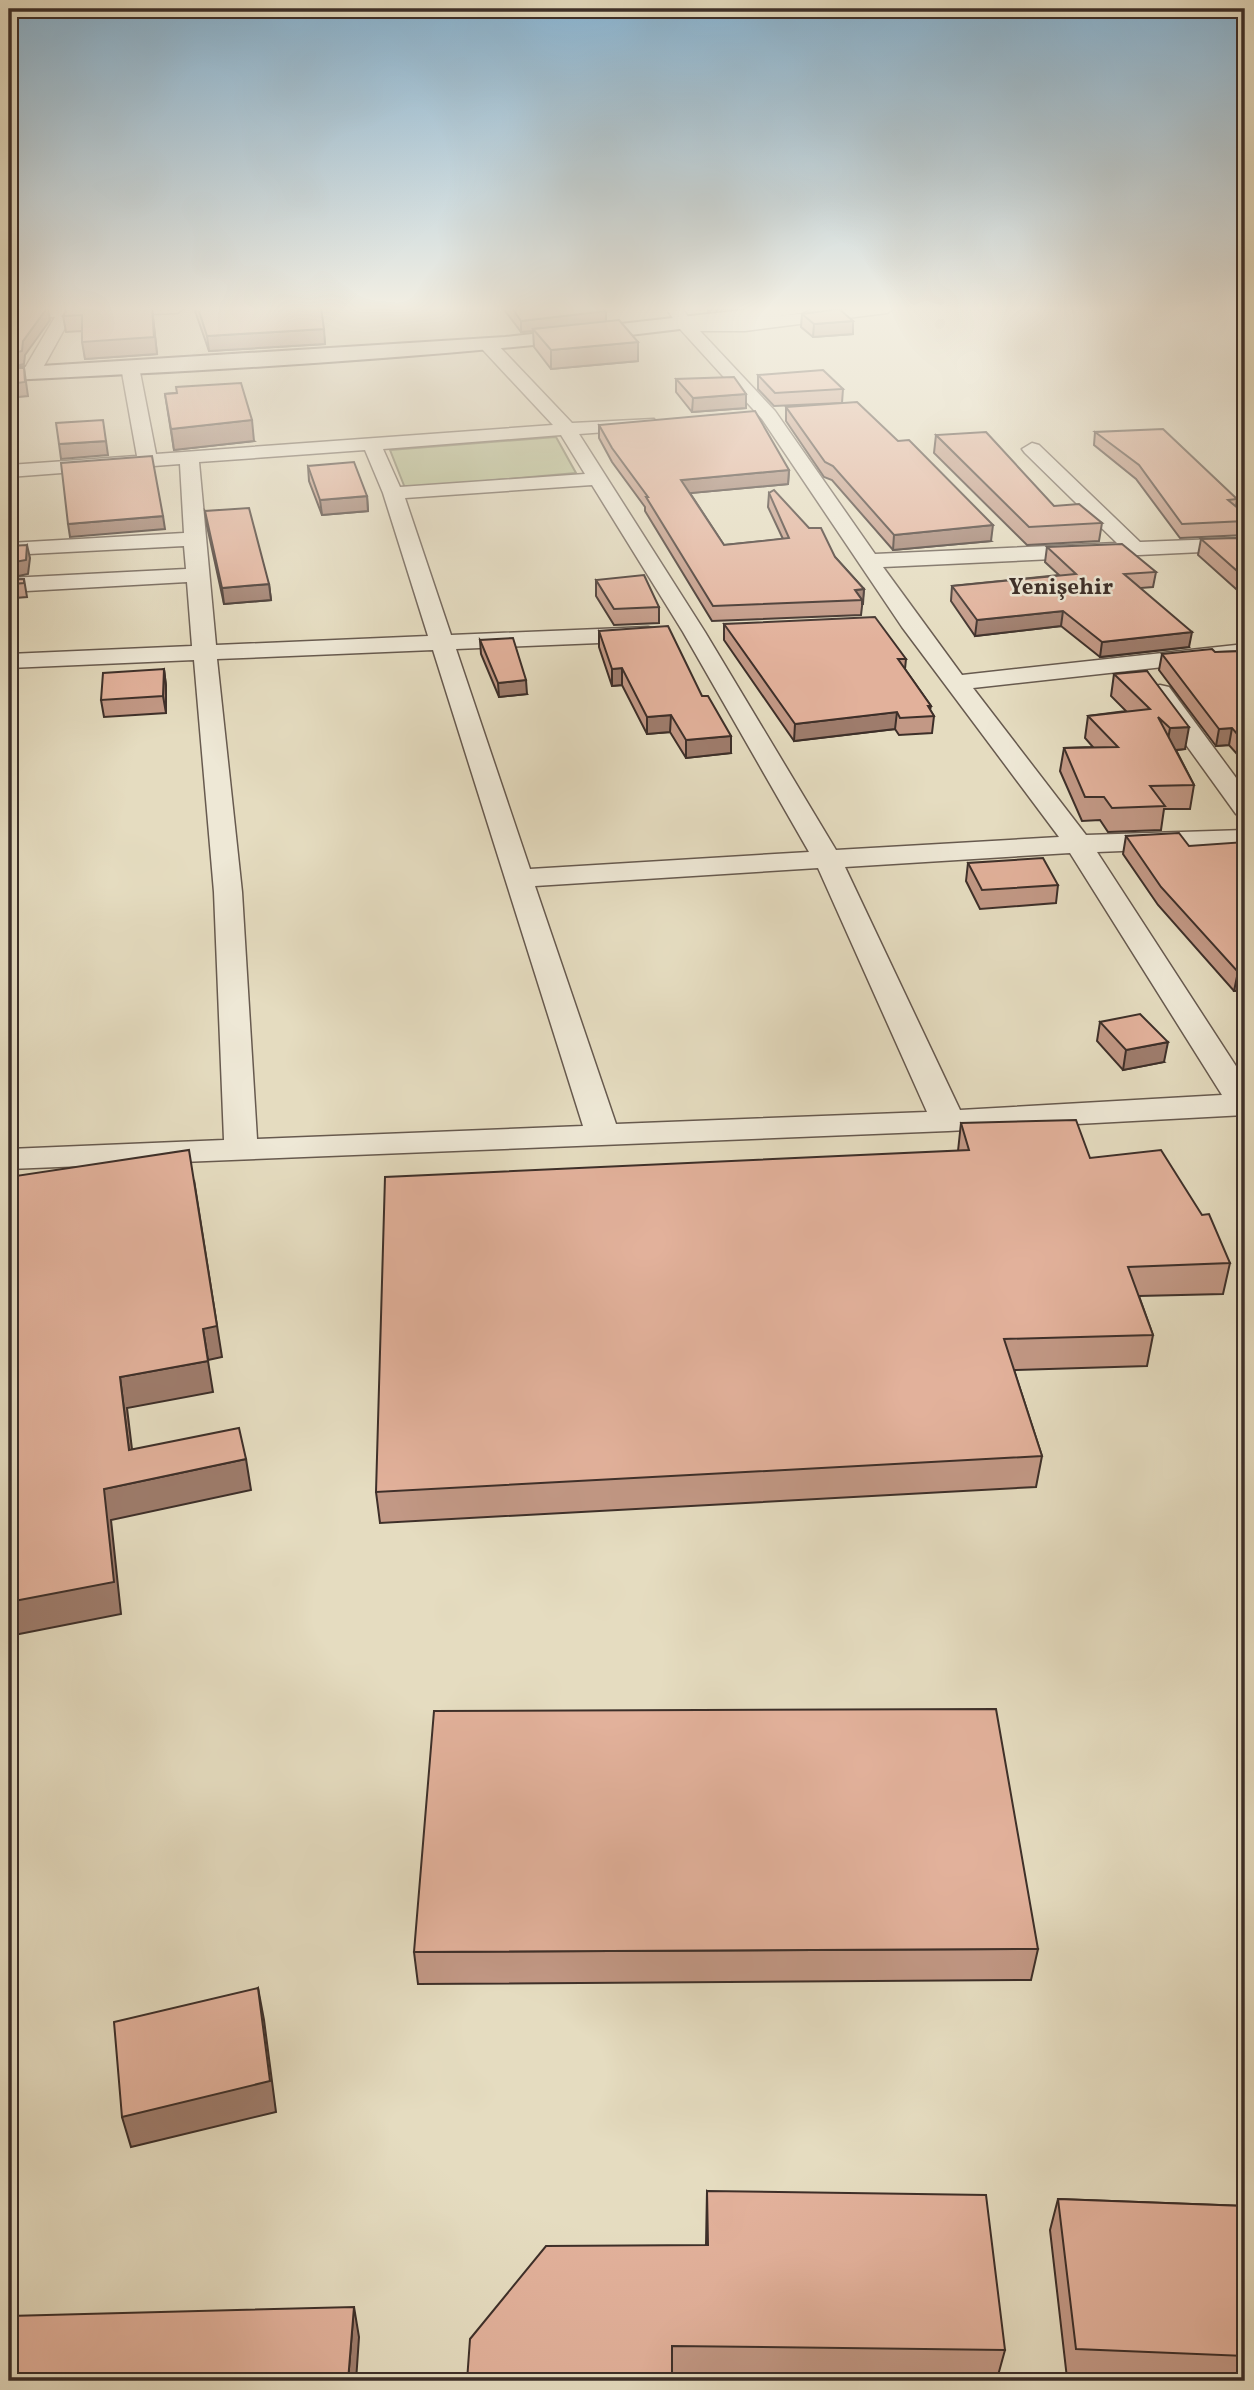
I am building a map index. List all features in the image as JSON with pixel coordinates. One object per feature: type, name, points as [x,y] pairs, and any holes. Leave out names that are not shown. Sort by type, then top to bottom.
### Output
[{"type":"street","points":[[140,420],[147,459]]},
{"type":"street","points":[[558,420],[599,479],[694,632],[828,860],[948,1121]]},
{"type":"street","points":[[9,1159],[948,1121],[1245,1104],[1078,844],[910,622],[772,420]]},
{"type":"street","points":[[9,471],[662,422]]},
{"type":"street","points":[[372,444],[393,493],[602,1134]]},
{"type":"street","points":[[1032,449],[1136,550]]},
{"type":"street","points":[[190,457],[197,575],[228,892],[240,1149]]},
{"type":"street","points":[[393,493],[599,479]]},
{"type":"street","points":[[1002,536],[1021,555]]},
{"type":"street","points":[[9,549],[196,539]]},
{"type":"street","points":[[869,561],[1245,544]]},
{"type":"street","points":[[9,585],[197,575]]},
{"type":"street","points":[[883,623],[910,622]]},
{"type":"street","points":[[9,661],[721,631]]},
{"type":"street","points":[[955,682],[1245,651]]},
{"type":"street","points":[[1137,662],[1245,808]]},
{"type":"street","points":[[1216,769],[1245,768]]},
{"type":"street","points":[[520,878],[1078,844],[1245,838]]},
{"type":"green space","points":[[556,437],[576,473],[405,488],[390,450]]},
{"type":"building","points":[[103,420],[106,441],[59,444],[56,423]]},
{"type":"building","points":[[169,420],[252,420],[171,429]]},
{"type":"building","points":[[660,420],[760,420],[789,470],[681,480],[724,545],[789,538],[769,493],[774,490],[809,528],[821,528],[835,557],[864,589],[855,590],[862,600],[713,606],[648,497],[612,448],[599,425]]},
{"type":"building","points":[[795,420],[875,420],[898,441],[909,440],[993,525],[894,535],[833,466],[825,462]]},
{"type":"building","points":[[1163,429],[1237,499],[1228,500],[1245,514],[1245,521],[1182,524],[1139,465],[1095,432]]},
{"type":"building","points":[[986,432],[1054,506],[1079,504],[1102,523],[1029,527],[936,435]]},
{"type":"building","points":[[152,456],[163,516],[68,524],[61,463]]},
{"type":"building","points":[[354,462],[367,496],[320,500],[308,466]]},
{"type":"building","points":[[249,508],[269,584],[222,588],[205,511]]},
{"type":"building","points":[[1237,538],[1245,544],[1245,578],[1201,539]]},
{"type":"building","points":[[1122,544],[1156,572],[1124,574],[1192,632],[1102,642],[1063,611],[977,620],[952,586],[1076,574],[1047,547]]},
{"type":"building","points":[[27,545],[26,560],[9,563],[9,546]]},
{"type":"building","points":[[644,575],[659,607],[614,609],[596,580]]},
{"type":"building","points":[[24,579],[24,583],[13,584],[9,607],[9,580]]},
{"type":"building","points":[[875,617],[906,659],[898,659],[931,706],[928,706],[934,716],[900,718],[897,712],[795,724],[724,624]]},
{"type":"building","points":[[668,626],[702,696],[708,696],[731,736],[686,740],[671,715],[647,717],[622,668],[612,669],[599,631]]},
{"type":"building","points":[[513,638],[526,680],[498,683],[480,640]]},
{"type":"building","points":[[1212,649],[1215,652],[1245,651],[1245,743],[1232,728],[1219,729],[1162,654]]},
{"type":"building","points":[[164,669],[163,696],[101,700],[103,673]]},
{"type":"building","points":[[1147,671],[1189,727],[1170,728],[1158,717],[1194,785],[1150,786],[1165,806],[1112,808],[1104,797],[1085,797],[1064,748],[1118,747],[1088,716],[1150,709],[1114,674]]},
{"type":"building","points":[[1179,833],[1189,846],[1245,842],[1245,971],[1238,972],[1161,887],[1126,836]]},
{"type":"building","points":[[1043,858],[1058,885],[982,890],[968,863]]},
{"type":"building","points":[[1140,1014],[1168,1042],[1126,1050],[1100,1022]]},
{"type":"building","points":[[1076,1120],[1090,1158],[1161,1150],[1202,1215],[1209,1214],[1230,1263],[1128,1267],[1153,1335],[1004,1339],[1042,1456],[376,1492],[385,1177],[969,1150],[961,1123]]},
{"type":"building","points":[[189,1150],[217,1326],[203,1329],[208,1361],[120,1377],[129,1450],[239,1428],[246,1459],[104,1489],[114,1582],[9,1602],[9,1177]]},
{"type":"building","points":[[996,1709],[1038,1949],[414,1952],[434,1711]]},
{"type":"building","points":[[258,1988],[270,2081],[122,2117],[114,2022]]},
{"type":"building","points":[[707,2191],[986,2195],[1005,2350],[672,2346],[672,2381],[467,2381],[470,2339],[546,2246],[708,2245]]},
{"type":"building","points":[[1058,2199],[1245,2206],[1245,2356],[1076,2349]]},
{"type":"building","points":[[354,2307],[348,2381],[9,2381],[9,2316]]},
{"type":"district","name":"Yenişehir","points":[[1061,586]]}]
